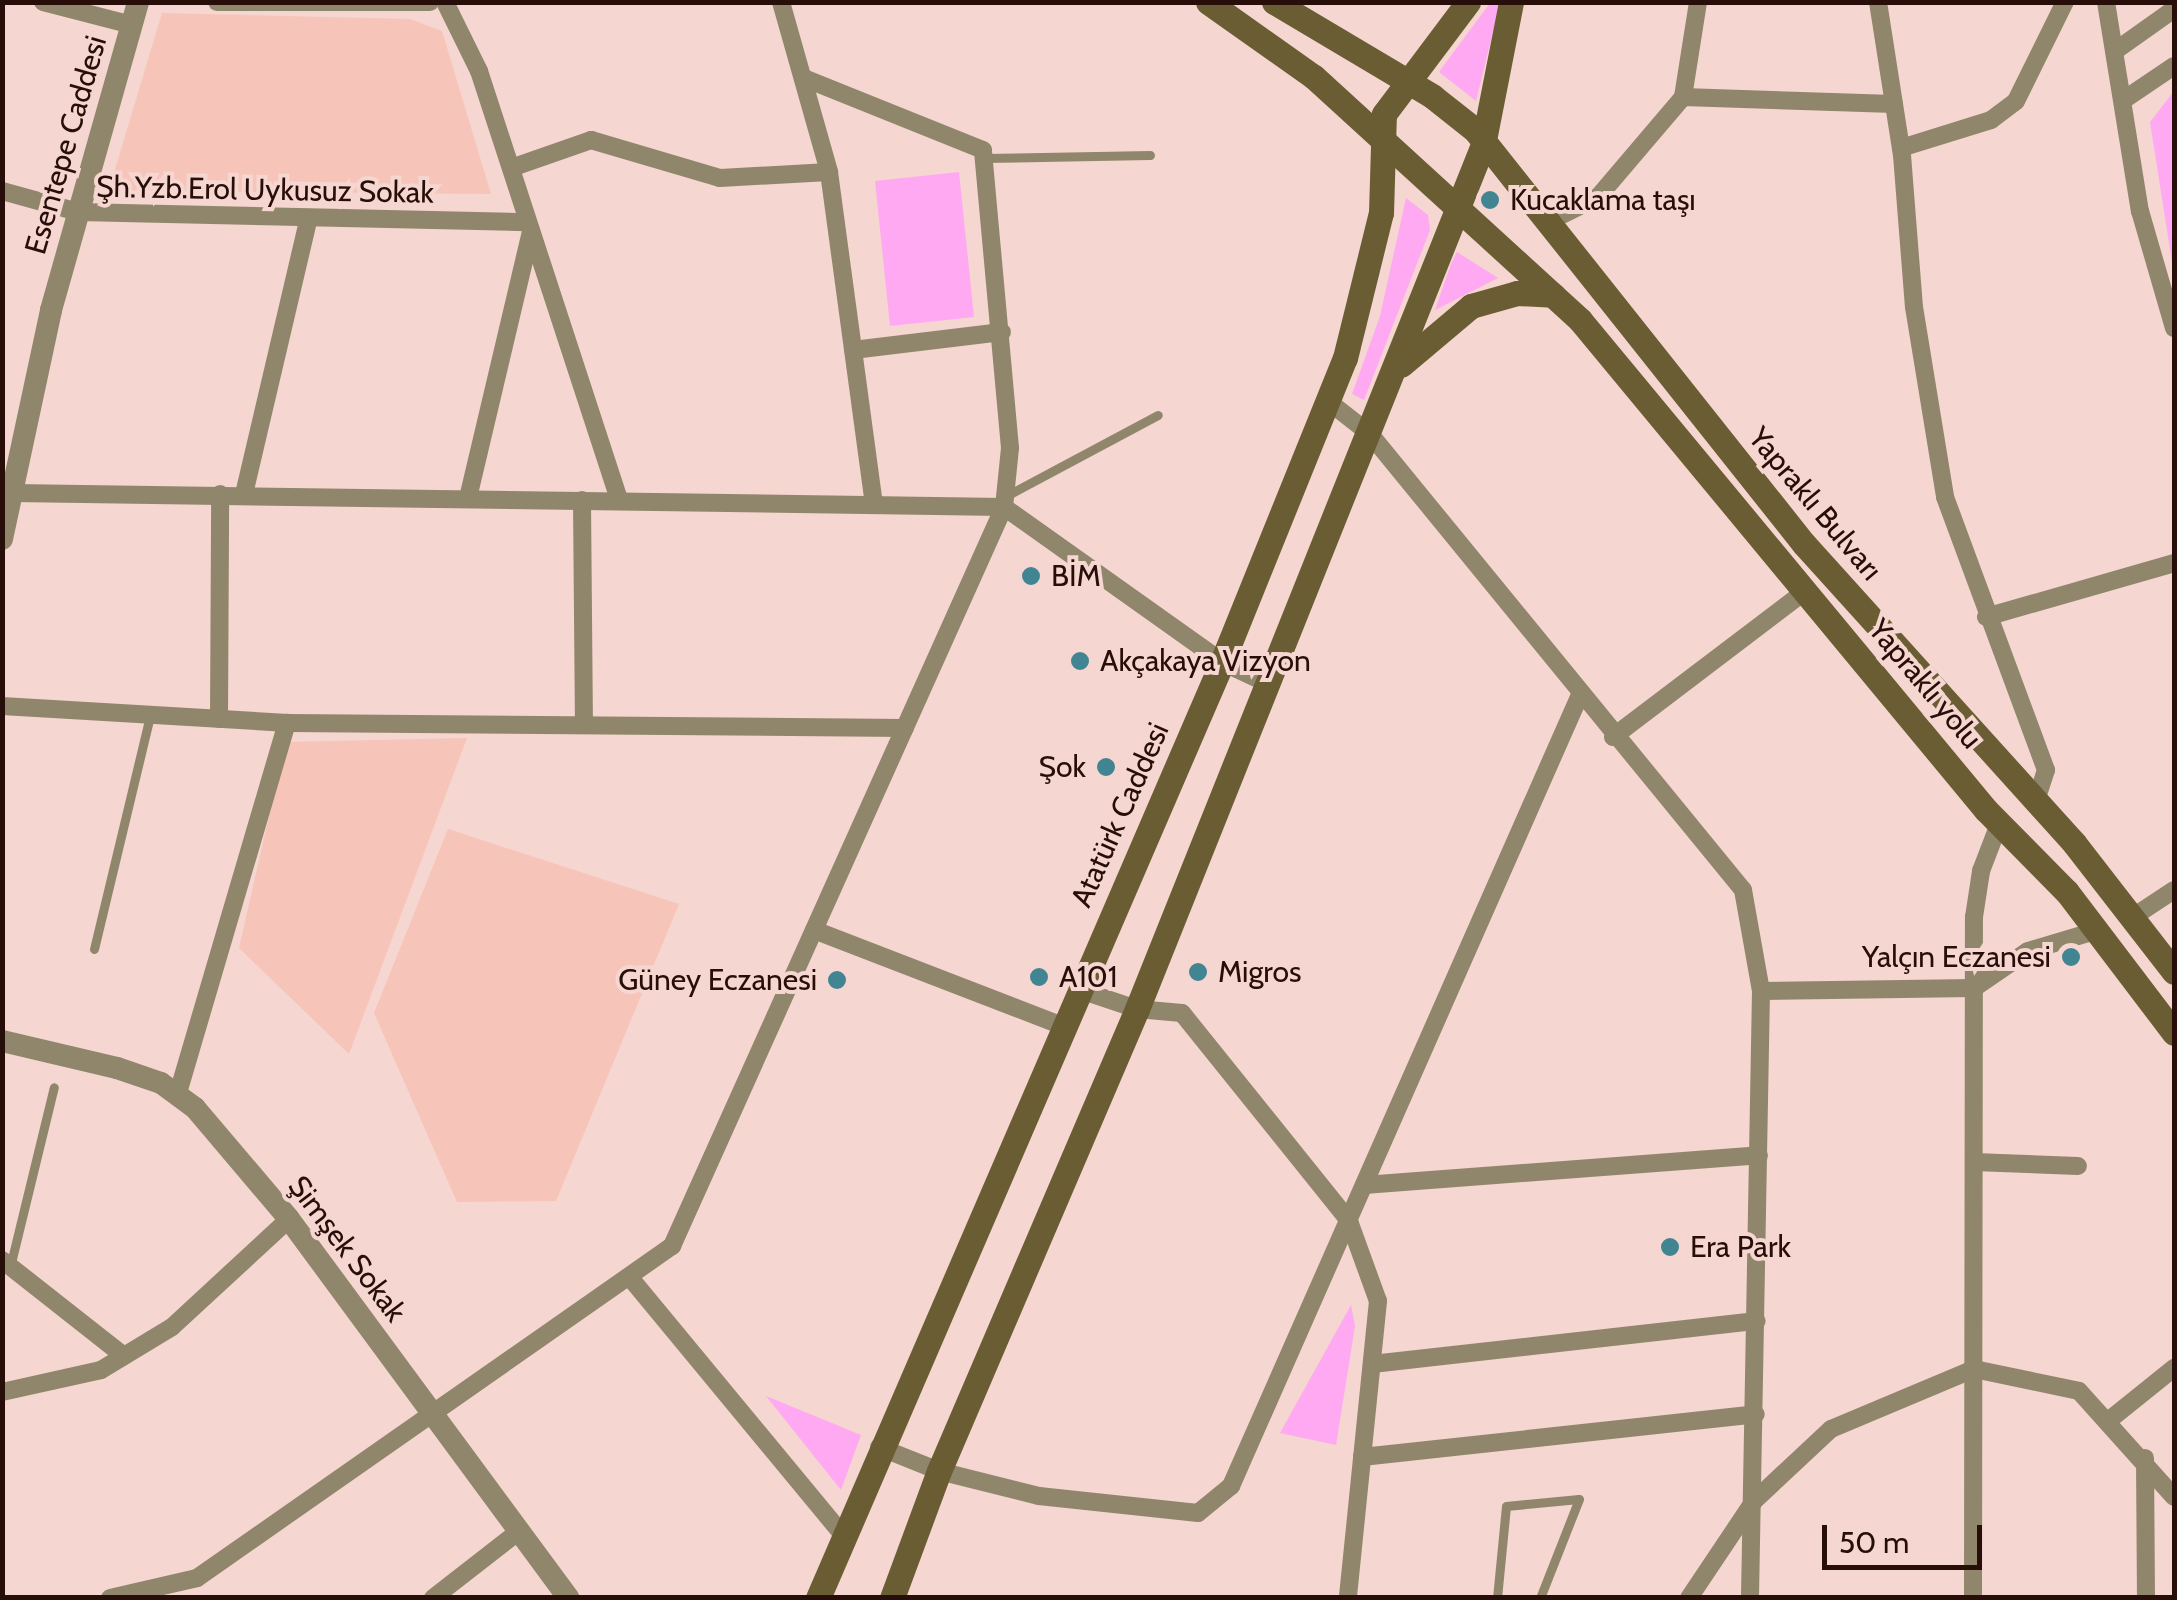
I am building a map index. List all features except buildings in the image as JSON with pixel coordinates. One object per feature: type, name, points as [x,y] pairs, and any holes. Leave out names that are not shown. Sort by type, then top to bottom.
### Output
[{"type":"main road","points":[[1208,2],[1314,78],[1454,209]]},
{"type":"main road","name":"Yapraklı Bulvarı","points":[[1274,2],[1457,113],[1484,142],[1804,544],[2038,802],[2174,972]]},
{"type":"main road","name":"Atatürk Caddesi","points":[[818,1598],[879,1447],[1222,662],[1328,402],[1374,255],[1383,194],[1380,138],[1384,114],[1468,2]]},
{"type":"main road","points":[[892,1598],[939,1471],[1137,1009],[1484,142],[1511,2]]},
{"type":"main road","name":"Yapraklı yolu","points":[[1454,209],[1553,295],[1998,823],[2098,930],[2174,1033]]},
{"type":"main road","points":[[1391,376],[1430,335],[1471,306],[1517,293],[1553,295]]},
{"type":"main road","points":[[1998,823],[2016,780]]},
{"type":"main road","points":[[1998,823],[2038,802]]},
{"type":"street","points":[[43,2],[135,14]]},
{"type":"street","points":[[218,2],[430,2]]},
{"type":"street","points":[[444,2],[479,71],[619,500]]},
{"type":"street","points":[[781,2],[829,172],[874,505]]},
{"type":"street","points":[[1546,223],[1598,197],[1683,98],[1698,2]]},
{"type":"street","points":[[1878,2],[1901,148],[1914,306],[1945,497],[1986,617],[2046,770],[2038,802]]},
{"type":"street","points":[[1901,148],[1991,120],[2016,101],[2065,2]]},
{"type":"street","points":[[2106,2],[2140,210],[2174,328]]},
{"type":"street","points":[[2115,52],[2174,9]]},
{"type":"street","name":"Esentepe Caddesi","points":[[2,539],[13,493],[12,440],[135,14]]},
{"type":"street","points":[[2124,99],[2174,66]]},
{"type":"street","points":[[110,1598],[197,1578],[431,1412],[632,1280],[672,1246],[1005,501],[1010,448],[983,150],[804,78]]},
{"type":"street","points":[[1683,98],[1894,104]]},
{"type":"street","points":[[510,168],[590,140],[720,178],[829,172]]},
{"type":"street","name":"Şh.Yzb.Erol Uykusuz Sokak","points":[[2,191],[78,212],[530,226]]},
{"type":"street","points":[[244,494],[308,222]]},
{"type":"street","points":[[468,498],[530,226]]},
{"type":"street","points":[[853,350],[1002,332]]},
{"type":"street","points":[[1328,402],[1370,434],[1579,697],[1743,890],[1761,992],[1750,1598]]},
{"type":"street","points":[[13,493],[874,505],[1005,501],[1222,662],[1269,684]]},
{"type":"street","points":[[219,719],[220,494]]},
{"type":"street","points":[[582,500],[584,725]]},
{"type":"street","points":[[1986,617],[2174,563]]},
{"type":"street","points":[[1613,738],[1804,592]]},
{"type":"street","points":[[879,1447],[939,1471],[1039,1496],[1198,1513],[1231,1486],[1579,697]]},
{"type":"street","points":[[2,706],[287,722],[905,728]]},
{"type":"street","points":[[178,1093],[287,722]]},
{"type":"street","points":[[1973,1598],[1976,902],[1998,823]]},
{"type":"street","points":[[2133,917],[2174,890]]},
{"type":"street","points":[[814,930],[1064,1026]]},
{"type":"street","points":[[1761,992],[1974,988],[2028,951],[2098,930]]},
{"type":"street","points":[[1080,990],[1137,1009],[1182,1013],[1349,1221],[1378,1302],[1348,1598]]},
{"type":"street","name":"Şimşek Sokak","points":[[2,1041],[118,1068],[178,1093],[289,1219],[568,1598]]},
{"type":"street","points":[[1364,1185],[1759,1154]]},
{"type":"street","points":[[1974,1162],[2078,1166]]},
{"type":"street","points":[[2,1392],[102,1370],[172,1328],[289,1219]]},
{"type":"street","points":[[6,1263],[124,1356]]},
{"type":"street","points":[[632,1280],[842,1534]]},
{"type":"street","points":[[1372,1364],[1757,1322]]},
{"type":"street","points":[[2108,1422],[2174,1368]]},
{"type":"street","points":[[1689,1598],[1754,1502],[1831,1429],[1974,1369],[2078,1391],[2145,1458],[2174,1497]]},
{"type":"street","points":[[1362,1457],[1756,1414]]},
{"type":"street","points":[[2145,1458],[2146,1598]]},
{"type":"street","points":[[433,1598],[519,1531]]},
{"type":"lane","points":[[984,158],[1150,154]]},
{"type":"lane","points":[[1005,501],[1158,415]]},
{"type":"lane","points":[[94,948],[150,715]]},
{"type":"lane","points":[[6,1263],[54,1087]]},
{"type":"lane","points":[[1496,1598],[1506,1506],[1579,1499],[1540,1598]]},
{"type":"shaded area","points":[[1490,3],[1500,3],[1476,101],[1439,72]]},
{"type":"shaded area","points":[[162,13],[410,19],[442,31],[491,194],[119,191],[111,183]]},
{"type":"shaded area","points":[[2174,91],[2174,275],[2150,122]]},
{"type":"shaded area","points":[[959,172],[974,317],[890,326],[875,181]]},
{"type":"shaded area","points":[[1406,198],[1428,215],[1430,230],[1364,400],[1352,394],[1380,316]]},
{"type":"shaded area","points":[[1457,252],[1498,278],[1435,310],[1451,264]]},
{"type":"shaded area","points":[[467,738],[349,1054],[239,948],[286,742]]},
{"type":"shaded area","points":[[448,829],[679,904],[556,1201],[457,1202],[374,1013]]},
{"type":"shaded area","points":[[1351,1305],[1355,1326],[1336,1445],[1280,1433]]},
{"type":"shaded area","points":[[766,1396],[861,1435],[841,1490]]},
{"type":"place","name":"Kucaklama taşı","points":[[1490,200]]},
{"type":"place","name":"BİM","points":[[1031,576]]},
{"type":"place","name":"Akçakaya Vizyon","points":[[1080,661]]},
{"type":"place","name":"Şok","points":[[1106,767]]},
{"type":"place","name":"Yalçın Eczanesi","points":[[2071,957]]},
{"type":"place","name":"Migros","points":[[1198,972]]},
{"type":"place","name":"A101","points":[[1039,977]]},
{"type":"place","name":"Güney Eczanesi","points":[[837,980]]},
{"type":"place","name":"Era Park","points":[[1670,1247]]}]
